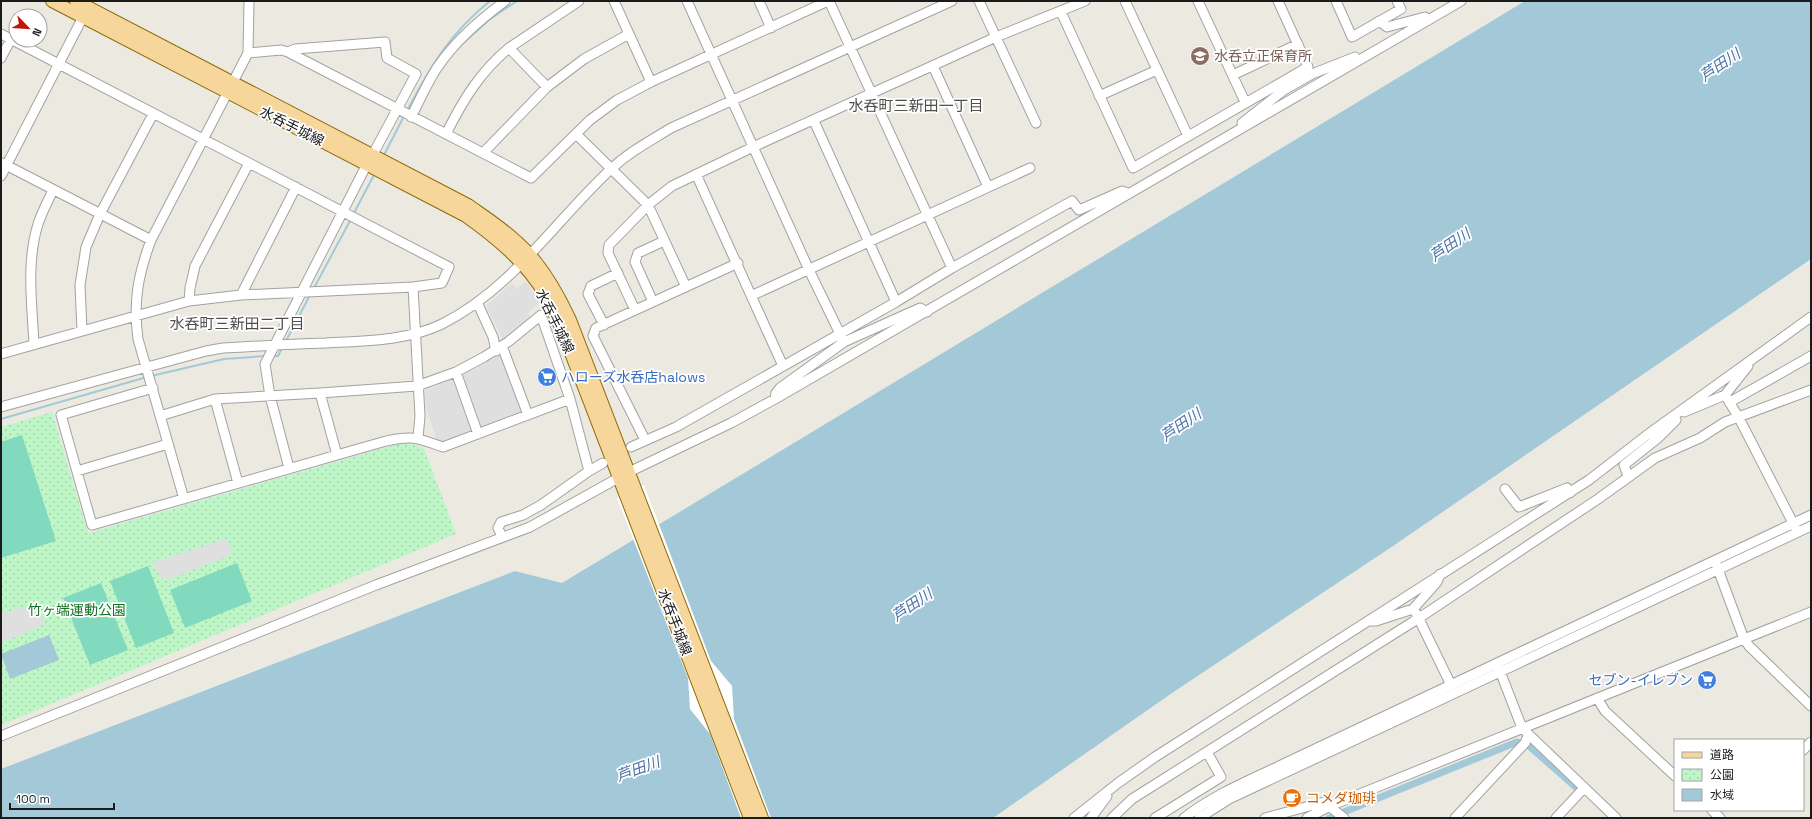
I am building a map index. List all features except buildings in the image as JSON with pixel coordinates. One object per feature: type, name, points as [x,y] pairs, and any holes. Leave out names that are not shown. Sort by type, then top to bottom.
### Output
[{"type":"main road","name":"水呑手城線","points":[[52,1],[230,87]]},
{"type":"main road","name":"水呑手城線","points":[[76,1],[230,87],[376,163],[466,216],[525,259],[546,296],[624,475],[750,818]]},
{"type":"main road","name":"水呑手城線","points":[[630,491],[762,818]]},
{"type":"street","points":[[184,499],[138,339],[135,316],[136,288],[143,260],[151,240],[202,139],[248,53],[249,1]]},
{"type":"street","points":[[289,468],[270,396],[265,364],[266,361],[309,292],[376,163],[405,113],[449,52],[480,20],[505,1]]},
{"type":"street","points":[[446,134],[467,94],[496,59],[509,48],[579,1]]},
{"type":"street","points":[[614,1],[651,82]]},
{"type":"street","points":[[687,1],[808,270],[842,338]]},
{"type":"street","points":[[759,1],[771,28]]},
{"type":"street","points":[[248,53],[281,50],[288,52],[531,178],[590,120],[617,100],[651,82],[829,1],[952,268]]},
{"type":"street","points":[[1,407],[147,370],[206,351],[275,347],[291,344],[374,340],[416,333],[441,324],[477,302],[493,290],[525,259],[611,169],[632,152],[671,128],[952,1]]},
{"type":"street","points":[[979,1],[1036,123]]},
{"type":"street","points":[[635,310],[608,253],[609,245],[648,205],[672,186],[753,147],[814,121],[996,37],[1085,1]]},
{"type":"street","points":[[1125,1],[1188,136]]},
{"type":"street","points":[[1198,1],[1245,102]]},
{"type":"street","points":[[1278,1],[1310,70]]},
{"type":"street","points":[[1336,1],[1352,37],[1401,9],[1397,1]]},
{"type":"street","points":[[1,736],[376,585],[530,527],[624,475],[731,423],[775,399],[1461,1]]},
{"type":"street","points":[[1061,12],[1133,168],[1245,102],[1310,70],[1354,58],[1364,57]]},
{"type":"street","points":[[1,176],[4,163],[59,64],[83,17]]},
{"type":"street","points":[[1379,22],[1387,27],[1424,17],[1429,20]]},
{"type":"street","points":[[483,153],[547,87],[584,59],[628,34]]},
{"type":"street","points":[[288,52],[295,49],[385,42],[387,58],[416,74],[405,113]]},
{"type":"street","points":[[1233,75],[1298,44]]},
{"type":"street","points":[[1,58],[8,45]]},
{"type":"street","points":[[1,354],[189,301],[241,295],[413,287],[442,283],[449,267],[27,48]]},
{"type":"street","points":[[509,48],[547,87]]},
{"type":"street","points":[[933,66],[988,187]]},
{"type":"street","points":[[1100,96],[1157,70]]},
{"type":"street","points":[[1238,130],[1244,121],[1310,70]]},
{"type":"street","points":[[82,331],[80,285],[86,247],[100,214],[153,114]]},
{"type":"street","points":[[814,121],[896,302]]},
{"type":"street","points":[[576,134],[648,205],[686,287]]},
{"type":"street","points":[[189,301],[195,266],[249,162]]},
{"type":"street","points":[[4,163],[151,240]]},
{"type":"street","points":[[752,295],[1030,168]]},
{"type":"street","points":[[696,174],[738,263],[783,366]]},
{"type":"street","points":[[241,295],[296,187]]},
{"type":"street","points":[[34,344],[30,269],[32,252],[38,224],[53,190]]},
{"type":"street","points":[[775,399],[776,393],[780,388],[842,338],[896,302],[952,268],[1072,201],[1079,210],[1122,192],[1131,192]]},
{"type":"street","points":[[654,302],[635,262],[638,253],[664,241]]},
{"type":"street","points":[[645,440],[593,336],[596,328],[738,263]]},
{"type":"street","points":[[604,325],[588,294],[591,286],[618,273]]},
{"type":"street","points":[[413,287],[417,386],[420,416],[418,438]]},
{"type":"street","points":[[477,302],[528,415]]},
{"type":"street","points":[[631,447],[676,427],[783,366],[842,338],[920,308],[927,312]]},
{"type":"street","points":[[160,416],[215,399],[320,394],[417,386],[456,372],[499,349],[541,315],[570,400],[589,471]]},
{"type":"street","points":[[1074,818],[1118,783],[1162,752],[1440,574],[1570,493],[1811,317]]},
{"type":"street","points":[[1679,413],[1688,412],[1728,398],[1811,356]]},
{"type":"street","points":[[1728,398],[1753,358]]},
{"type":"street","points":[[456,372],[478,434]]},
{"type":"street","points":[[152,385],[61,414],[92,525],[289,468],[407,436],[418,438],[443,447],[570,400]]},
{"type":"street","points":[[1112,818],[1132,799],[1419,618],[1591,503],[1654,458],[1700,438],[1725,422],[1811,390]]},
{"type":"street","points":[[320,394],[336,455]]},
{"type":"street","points":[[1728,398],[1795,528]]},
{"type":"street","points":[[215,399],[238,483]]},
{"type":"street","points":[[1628,476],[1624,465],[1658,438],[1675,421],[1679,413]]},
{"type":"street","points":[[77,471],[168,444]]},
{"type":"street","points":[[502,537],[498,528],[501,522],[523,515],[603,463]]},
{"type":"street","points":[[1505,489],[1519,507],[1567,488],[1570,493]]},
{"type":"street","points":[[1199,818],[1230,799],[1499,667],[1795,528],[1811,515]]},
{"type":"street","points":[[1795,528],[1811,526]]},
{"type":"street","points":[[1716,565],[1744,639],[1749,646],[1811,706]]},
{"type":"street","points":[[1367,621],[1376,621],[1413,609],[1437,582],[1440,574]]},
{"type":"street","points":[[1413,609],[1419,618],[1451,685]]},
{"type":"street","points":[[1307,818],[1330,806],[1811,612]]},
{"type":"street","points":[[1184,818],[1195,809],[1225,793],[1451,685],[1499,667]]},
{"type":"street","points":[[1499,667],[1522,728],[1528,736],[1616,818]]},
{"type":"street","points":[[1597,698],[1605,711],[1674,775]]},
{"type":"street","points":[[1455,818],[1525,743],[1528,736]]},
{"type":"street","points":[[1155,818],[1221,777],[1207,752]]},
{"type":"street","points":[[1091,818],[1118,783]]},
{"type":"street","points":[[1556,818],[1584,788]]},
{"type":"street","points":[[1265,818],[1280,816],[1324,802],[1344,818]]},
{"type":"green space","name":"竹ヶ端運動公園","points":[[52,412],[88,533],[405,442],[424,448],[456,534],[1,725],[1,427]]},
{"type":"green space","points":[[22,435],[56,541],[1,558],[1,442]]},
{"type":"green space","points":[[237,563],[252,601],[185,628],[170,590]]},
{"type":"green space","points":[[148,566],[174,633],[136,648],[110,581]]},
{"type":"green space","points":[[101,583],[128,650],[90,665],[63,598]]},
{"type":"shaded area","points":[[526,281],[539,303],[528,313],[532,317],[504,342],[486,306],[512,283],[516,289]]},
{"type":"shaded area","points":[[502,354],[521,414],[484,428],[479,426],[460,377]]},
{"type":"shaded area","points":[[454,379],[473,427],[470,434],[444,444],[437,441],[426,407],[424,391]]},
{"type":"shaded area","points":[[226,539],[232,554],[167,580],[166,577],[161,579],[153,562]]},
{"type":"shaded area","points":[[37,604],[45,624],[1,643],[1,613]]},
{"type":"water","name":"芦田川","points":[[1525,1],[1811,1],[1811,259],[1393,546],[1172,693],[993,818],[1,818],[1,769],[515,571],[562,583]]},
{"type":"water","points":[[49,635],[59,660],[10,679],[1,654]]},
{"type":"pier","points":[[644,485],[711,661],[732,686],[734,719],[771,818],[741,818],[710,734],[690,709],[688,678],[617,498]]},
{"type":"waterway","points":[[407,111],[442,51],[464,25],[490,1]]},
{"type":"waterway","points":[[461,45],[490,19],[517,1]]},
{"type":"waterway","points":[[383,157],[404,116]]},
{"type":"waterway","points":[[354,213],[375,173]]},
{"type":"waterway","points":[[314,288],[351,219]]},
{"type":"waterway","points":[[286,341],[310,295]]},
{"type":"waterway","points":[[273,356],[278,356],[282,348]]},
{"type":"waterway","points":[[151,376],[224,359],[265,356]]},
{"type":"waterway","points":[[1,419],[147,377]]},
{"type":"waterway","points":[[1764,542],[1811,520]]},
{"type":"waterway","points":[[1329,818],[1517,742],[1529,746],[1578,789]]},
{"type":"place","name":"水呑立正保育所","points":[[1200,56]]},
{"type":"place","name":"ハローズ水呑店halows","points":[[547,377]]},
{"type":"place","name":"セブン-イレブン","points":[[1707,680]]},
{"type":"place","name":"コメダ珈琲","points":[[1292,798]]},
{"type":"district","name":"水呑町三新田一丁目","points":[[916,106]]},
{"type":"district","name":"水呑町三新田二丁目","points":[[237,324]]}]
